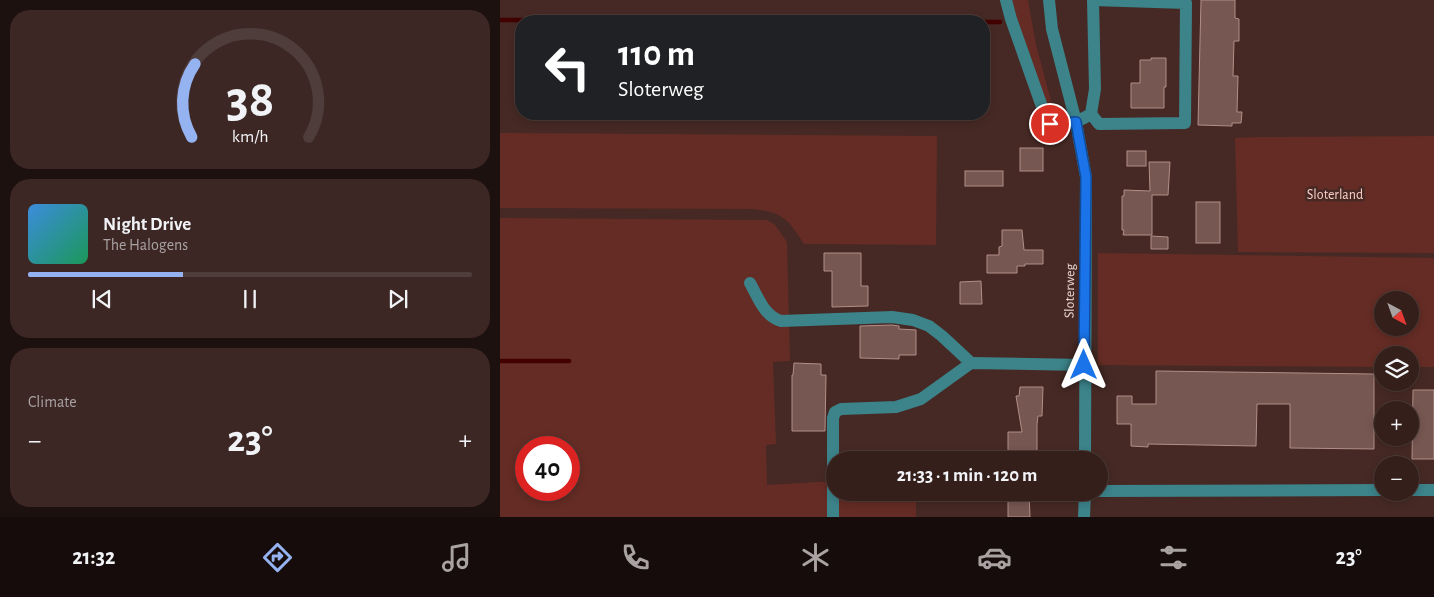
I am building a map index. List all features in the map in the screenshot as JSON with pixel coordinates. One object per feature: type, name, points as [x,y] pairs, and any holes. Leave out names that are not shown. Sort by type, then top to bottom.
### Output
[{"type":"street","points":[[1006,0],[1011,20],[1046,118],[1050,124],[1076,122],[1091,114]]},
{"type":"street","name":"Sloterweg","points":[[1049,0],[1052,29],[1076,122],[1086,177],[1085,451]]},
{"type":"street","points":[[1093,0],[1186,2],[1185,123],[1099,124],[1091,114],[1095,89],[1093,0]]},
{"type":"street","points":[[750,283],[766,312],[773,318],[781,321],[892,317],[912,320],[929,326],[971,364]]},
{"type":"street","points":[[833,517],[833,418],[835,412],[841,409],[896,407],[921,399],[971,364],[1084,365]]},
{"type":"street","points":[[1108,491],[1374,490]]},
{"type":"street","points":[[1419,490],[1434,490]]},
{"type":"street","points":[[1084,517],[1085,501]]},
{"type":"green space","points":[[1012,0],[1028,0],[1036,45],[1056,119],[1052,120],[1024,46]]},
{"type":"green space","points":[[500,133],[937,136],[936,245],[804,244],[784,218],[771,212],[752,209],[500,208]]},
{"type":"green space","name":"Sloterland","points":[[1434,136],[1434,253],[1238,252],[1235,138]]},
{"type":"green space","points":[[500,218],[767,220],[775,225],[787,242],[790,361],[773,362],[776,444],[766,445],[767,485],[826,482],[826,501],[916,501],[916,517],[500,517]]},
{"type":"green space","points":[[1098,253],[1434,258],[1434,367],[1419,367],[1419,346],[1374,346],[1374,367],[1098,365]]},
{"type":"building","points":[[1201,0],[1235,0],[1235,18],[1239,19],[1239,41],[1234,41],[1233,76],[1238,76],[1237,112],[1242,112],[1241,123],[1232,123],[1232,126],[1198,125]]},
{"type":"building","points":[[1151,58],[1166,58],[1164,108],[1131,108],[1131,83],[1140,83],[1140,60],[1151,60]]},
{"type":"building","points":[[1020,148],[1043,148],[1043,171],[1020,171]]},
{"type":"building","points":[[1127,151],[1146,151],[1146,166],[1127,166]]},
{"type":"building","points":[[1149,162],[1170,162],[1168,195],[1152,195],[1152,235],[1123,235],[1122,196],[1124,196],[1124,190],[1150,191]]},
{"type":"building","points":[[965,171],[1003,171],[1003,186],[965,186]]},
{"type":"building","points":[[1196,202],[1220,202],[1220,243],[1196,243]]},
{"type":"building","points":[[1002,230],[1022,230],[1024,250],[1043,250],[1043,264],[1017,266],[1017,273],[987,273],[987,255],[999,255],[999,247],[1002,246]]},
{"type":"building","points":[[1151,236],[1168,237],[1168,249],[1151,249]]},
{"type":"building","points":[[824,253],[861,253],[861,286],[868,286],[868,306],[832,307],[832,271],[824,271]]},
{"type":"building","points":[[981,281],[982,304],[960,304],[960,282]]},
{"type":"building","points":[[860,326],[899,326],[899,329],[916,330],[916,355],[899,355],[899,359],[860,358]]},
{"type":"building","points":[[794,363],[821,364],[821,375],[826,375],[825,431],[792,431],[792,375]]},
{"type":"building","points":[[1156,371],[1374,374],[1374,449],[1290,448],[1290,404],[1257,404],[1256,446],[1148,444],[1148,447],[1131,446],[1131,424],[1117,424],[1117,396],[1132,396],[1132,404],[1156,404]]},
{"type":"building","points":[[1020,387],[1043,387],[1042,416],[1038,416],[1037,424],[1037,451],[1008,451],[1008,432],[1022,432],[1016,396],[1019,396]]},
{"type":"building","points":[[1434,390],[1434,459],[1419,459],[1419,456],[1412,456],[1412,446],[1419,446],[1419,401],[1413,401],[1413,391]]},
{"type":"building","points":[[1008,501],[1029,501],[1030,517],[1008,517]]},
{"type":"waterway","points":[[500,20],[515,20]]},
{"type":"waterway","points":[[990,22],[1000,22]]},
{"type":"waterway","points":[[500,361],[569,361]]},
{"type":"route","points":[[1050,124],[1076,122],[1086,177],[1084,365]]}]
